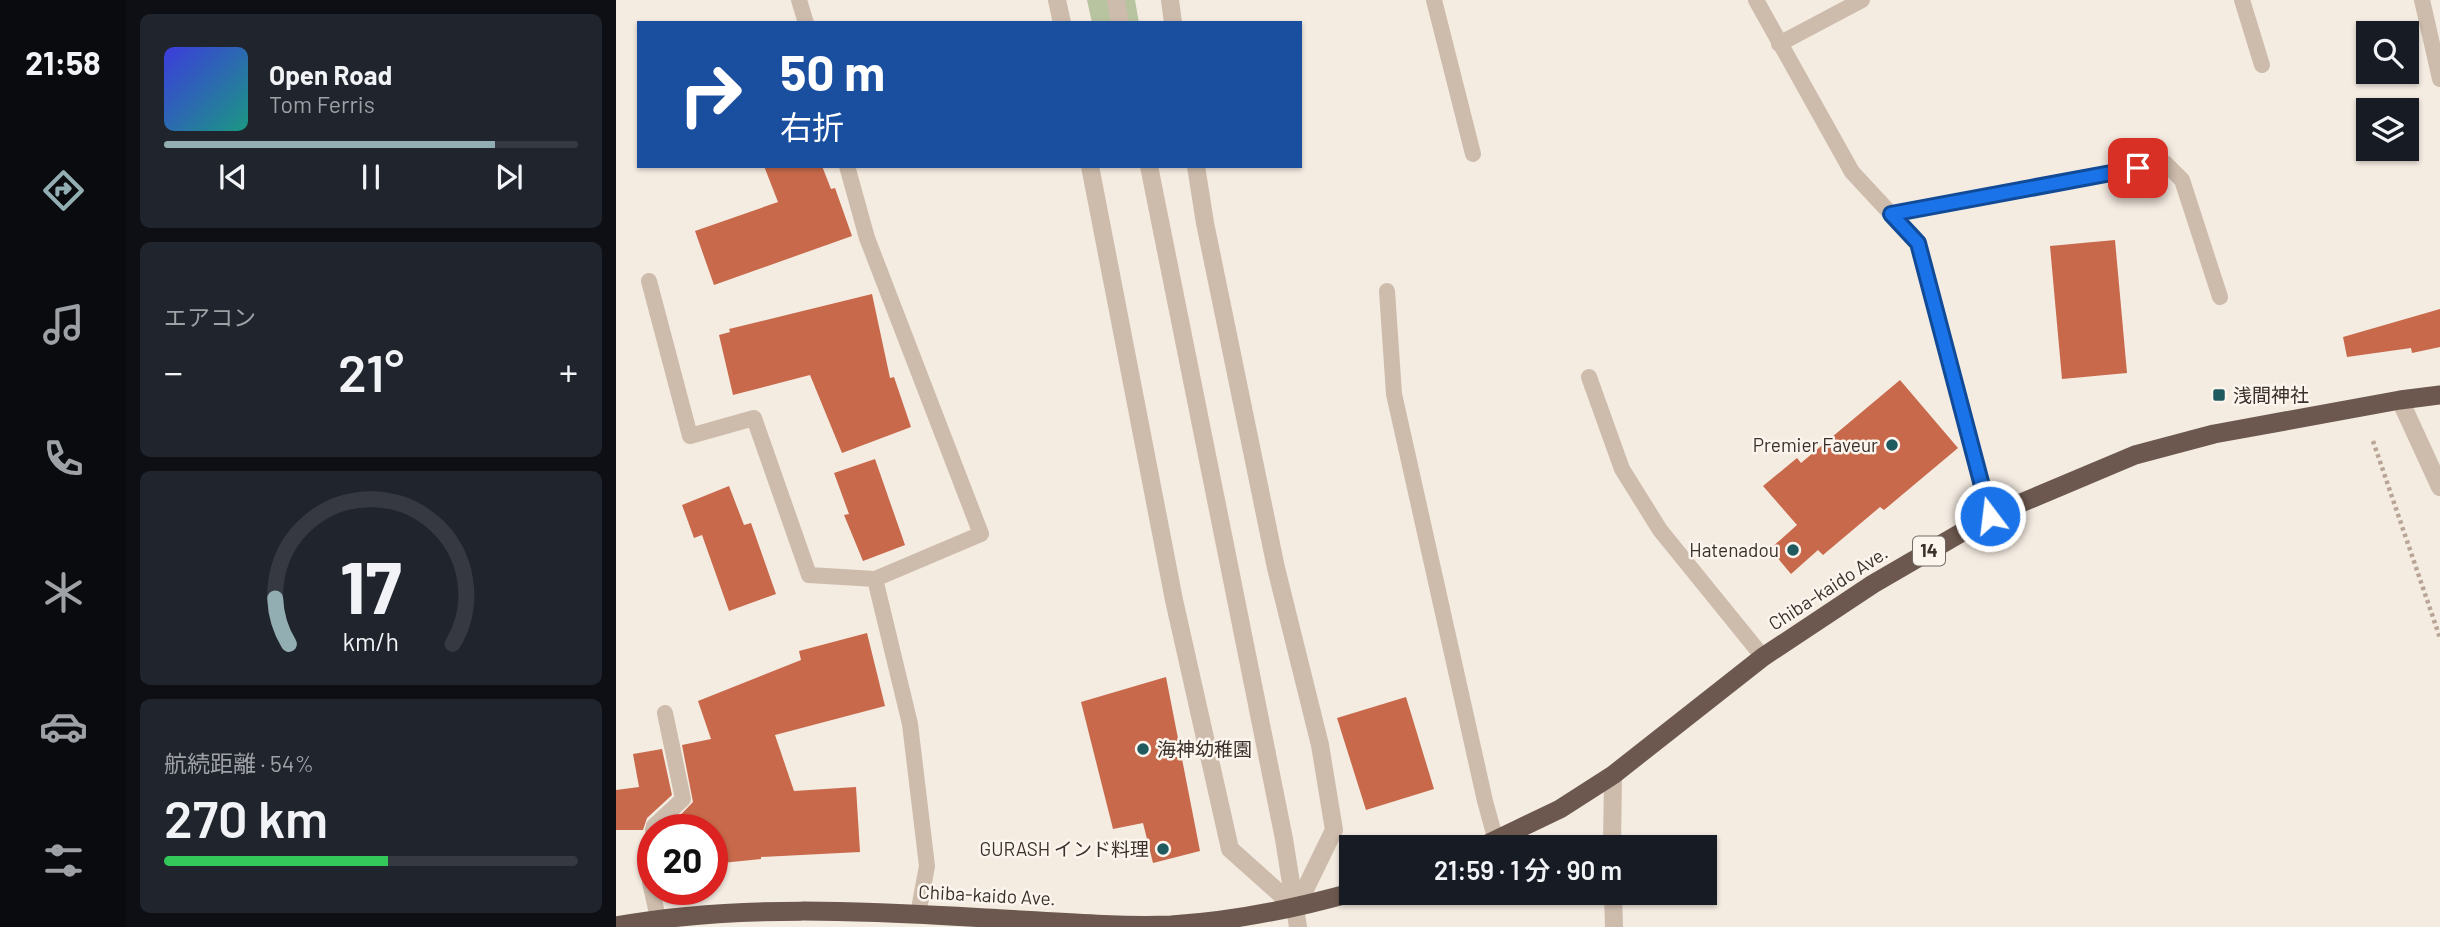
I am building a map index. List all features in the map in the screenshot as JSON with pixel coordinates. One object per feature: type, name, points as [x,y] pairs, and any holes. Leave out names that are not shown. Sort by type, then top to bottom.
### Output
[{"type":"highway","name":"Chiba-kaido Ave.","points":[[1507,835],[1560,809],[1613,775],[1763,657],[1873,584],[1990,516],[2135,455],[2214,434],[2440,395]]},
{"type":"highway","name":"Chiba-kaido Ave.","points":[[616,926],[658,918],[696,921],[777,912],[918,914],[1098,924],[1169,925],[1297,917],[1339,899]]},
{"type":"street","points":[[1057,0],[1062,21]]},
{"type":"street","points":[[1116,0],[1121,21]]},
{"type":"street","points":[[1170,0],[1173,21]]},
{"type":"street","points":[[1090,168],[1174,600],[1230,849],[1297,917]]},
{"type":"street","points":[[1149,168],[1279,811],[1297,917]]},
{"type":"street","points":[[1196,168],[1276,568],[1320,745],[1334,830],[1297,917]]},
{"type":"street","points":[[2400,400],[2440,487]]},
{"type":"street","points":[[1612,835],[1613,775]]},
{"type":"street","points":[[1614,905],[1614,927]]},
{"type":"lane","points":[[799,0],[805,21]]},
{"type":"lane","points":[[1434,0],[1473,154]]},
{"type":"lane","points":[[1756,0],[1852,172],[1918,243],[1990,516]]},
{"type":"lane","points":[[1779,44],[1862,0]]},
{"type":"lane","points":[[2242,0],[2262,65]]},
{"type":"lane","points":[[2422,0],[2440,79]]},
{"type":"lane","points":[[1891,214],[2165,163],[2182,180],[2220,297]]},
{"type":"lane","points":[[649,281],[690,436],[754,418],[808,575],[875,579],[981,534],[867,238],[848,168]]},
{"type":"lane","points":[[1387,291],[1394,394],[1485,801],[1488,835]]},
{"type":"lane","points":[[1589,377],[1622,468],[1660,530],[1763,657]]},
{"type":"lane","points":[[875,579],[910,724],[927,866],[918,914]]},
{"type":"lane","points":[[665,713],[683,799],[667,814]]},
{"type":"lane","points":[[655,905],[658,918]]},
{"type":"path","points":[[2373,440],[2440,638]]},
{"type":"green space","points":[[1087,0],[1135,0],[1139,21],[1092,21]]},
{"type":"building","points":[[765,168],[823,168],[831,189],[835,188],[852,236],[714,285],[695,231],[778,202]]},
{"type":"building","points":[[2115,240],[2127,373],[2062,379],[2050,246]]},
{"type":"building","points":[[872,294],[890,378],[894,377],[911,427],[842,453],[810,375],[733,395],[719,335],[730,332],[729,329]]},
{"type":"building","points":[[2440,309],[2440,347],[2412,353],[2411,348],[2347,357],[2343,337]]},
{"type":"building","points":[[1900,380],[1958,448],[1884,510],[1880,507],[1823,555],[1818,550],[1791,574],[1770,549],[1797,525],[1763,486],[1797,458],[1801,463]]},
{"type":"building","points":[[875,459],[905,545],[863,561],[844,515],[849,514],[834,473]]},
{"type":"building","points":[[729,486],[744,525],[751,523],[776,594],[729,611],[702,535],[694,538],[682,505]]},
{"type":"building","points":[[867,633],[885,706],[775,735],[794,791],[856,787],[860,852],[761,857],[728,862],[728,814],[681,814],[693,802],[682,745],[711,739],[698,701],[801,660],[799,651]]},
{"type":"building","points":[[1166,677],[1200,851],[1153,863],[1143,823],[1113,829],[1081,702]]},
{"type":"building","points":[[1406,697],[1434,789],[1366,810],[1337,718]]},
{"type":"building","points":[[662,749],[672,795],[651,814],[637,814],[637,830],[616,830],[616,790],[639,787],[633,754]]},
{"type":"place","name":"浅間神社","points":[[2219,395]]},
{"type":"place","name":"Premier Faveur","points":[[1892,445]]},
{"type":"place","name":"Hatenadou","points":[[1793,550]]},
{"type":"place","name":"海神幼稚園","points":[[1143,749]]},
{"type":"place","name":"GURASH インド料理","points":[[1163,849]]},
{"type":"route","points":[[1990,516],[1918,243],[1891,214],[2138,168]]}]
